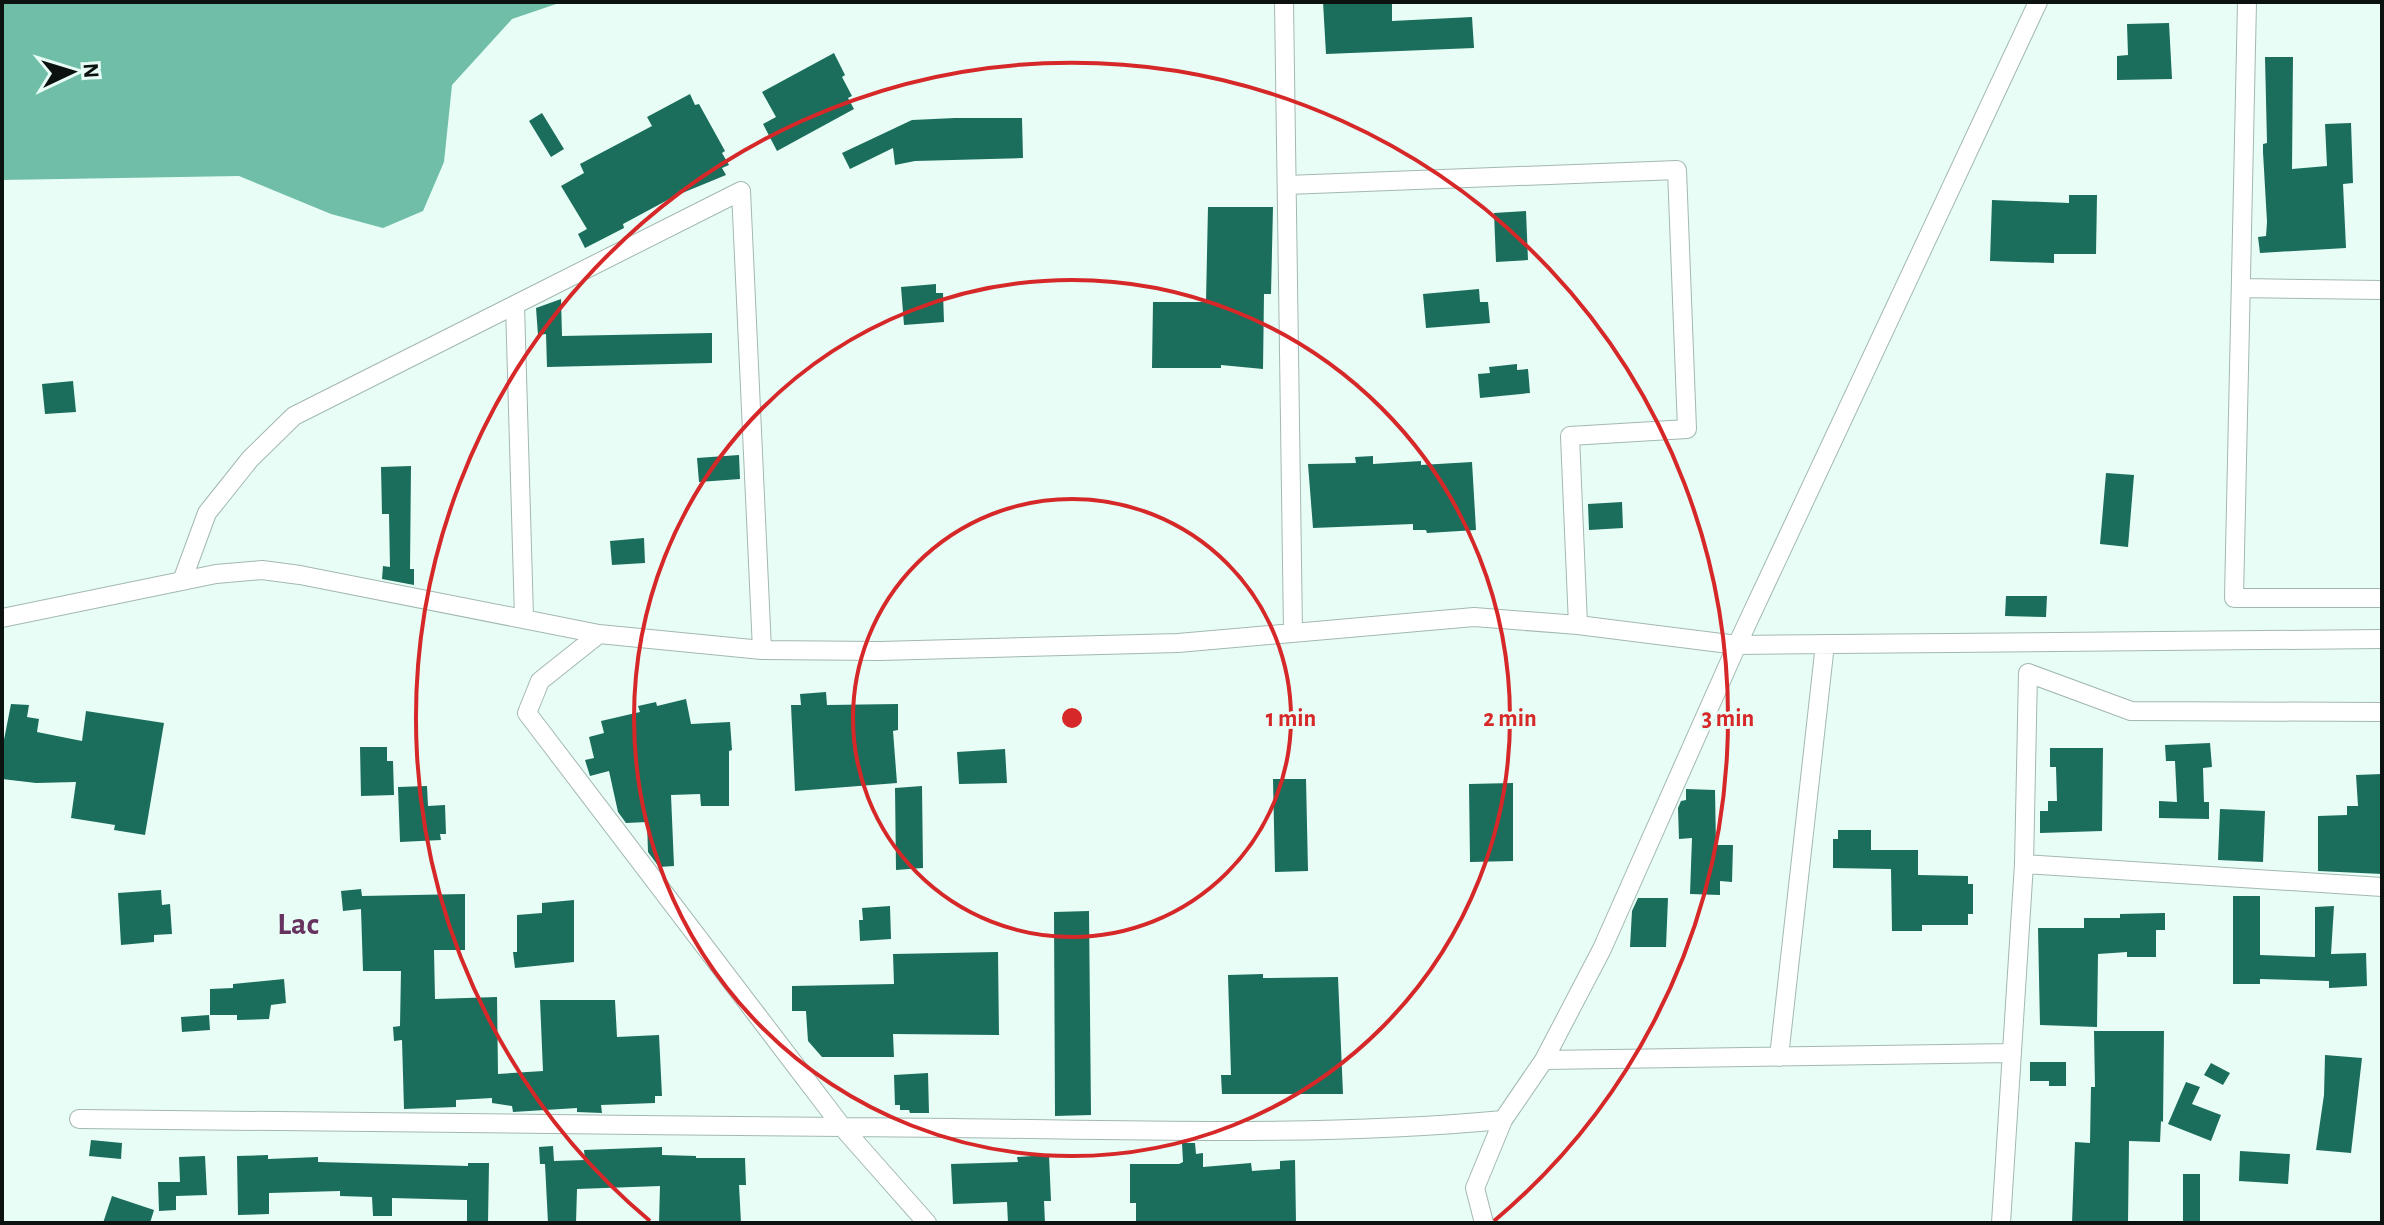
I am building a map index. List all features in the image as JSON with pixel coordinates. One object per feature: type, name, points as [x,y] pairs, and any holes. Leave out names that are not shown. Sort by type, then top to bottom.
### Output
[{"type":"street","points":[[1284,2],[1293,632]]},
{"type":"street","points":[[1484,1223],[1475,1188],[1503,1120],[1544,1060],[1602,949],[1737,645],[2038,2]]},
{"type":"street","points":[[2247,2],[2234,598],[2382,598]]},
{"type":"street","points":[[1287,185],[1677,170],[1687,429],[1570,436],[1578,625]]},
{"type":"street","points":[[182,581],[207,513],[250,459],[294,416],[741,191],[762,650]]},
{"type":"street","points":[[2241,288],[2382,290]]},
{"type":"street","points":[[515,305],[524,618]]},
{"type":"street","points":[[2,618],[216,574],[262,570],[599,634],[762,650],[880,651],[1178,643],[1474,617],[1578,625],[1737,645],[2382,639]]},
{"type":"street","points":[[599,634],[540,681],[527,713],[843,1128],[927,1223]]},
{"type":"street","points":[[1779,1057],[1825,644]]},
{"type":"street","points":[[2001,1223],[2024,864],[2028,673],[2131,711],[2382,712]]},
{"type":"street","points":[[2024,864],[2382,887]]},
{"type":"street","points":[[1544,1060],[2012,1053]]},
{"type":"street","points":[[79,1119],[1150,1133],[1381,1130],[1503,1120]]},
{"type":"shaded area","points":[[2,2],[562,2],[512,19],[452,85],[444,162],[423,211],[383,228],[331,214],[239,176],[2,180]]},
{"type":"building","points":[[1323,2],[1392,2],[1392,21],[1472,17],[1474,48],[1326,54]]},
{"type":"building","points":[[2169,23],[2172,79],[2117,80],[2117,56],[2128,55],[2127,24]]},
{"type":"building","points":[[834,53],[845,75],[842,77],[852,96],[848,98],[854,109],[777,151],[763,124],[776,117],[762,92]]},
{"type":"building","points":[[2265,57],[2293,57],[2292,169],[2327,166],[2325,124],[2351,123],[2353,183],[2343,184],[2346,248],[2260,253],[2258,237],[2266,236],[2267,222],[2263,152],[2263,144],[2267,143]]},
{"type":"building","points":[[690,94],[695,105],[699,104],[725,151],[722,153],[729,165],[722,168],[726,175],[675,196],[585,248],[578,234],[587,229],[561,186],[584,173],[580,164],[652,126],[647,117]]},
{"type":"building","points":[[542,113],[564,149],[551,157],[529,121]]},
{"type":"building","points":[[1022,118],[1023,158],[915,161],[895,165],[893,148],[850,169],[842,153],[912,120]]},
{"type":"building","points":[[2069,195],[2097,195],[2096,254],[2054,254],[2054,263],[1990,261],[1992,200],[2069,203]]},
{"type":"building","points":[[1208,207],[1273,207],[1271,294],[1264,294],[1263,369],[1221,365],[1221,368],[1152,368],[1153,302],[1206,302]]},
{"type":"building","points":[[1526,211],[1528,260],[1496,262],[1494,213]]},
{"type":"building","points":[[936,284],[936,293],[943,293],[944,322],[904,325],[901,287]]},
{"type":"building","points":[[1479,289],[1480,302],[1488,302],[1490,323],[1426,328],[1423,294]]},
{"type":"building","points":[[561,299],[562,336],[712,333],[712,363],[547,367],[546,334],[538,335],[536,308]]},
{"type":"building","points":[[1517,364],[1517,370],[1528,369],[1530,393],[1480,398],[1478,374],[1490,373],[1489,367]]},
{"type":"building","points":[[73,381],[76,412],[45,414],[42,384]]},
{"type":"building","points":[[739,455],[740,479],[699,482],[697,458]]},
{"type":"building","points":[[1373,456],[1373,464],[1472,462],[1476,530],[1427,533],[1426,530],[1413,530],[1413,524],[1313,528],[1308,464],[1356,463],[1355,457]]},
{"type":"building","points":[[411,466],[410,569],[414,569],[414,585],[382,579],[383,566],[390,567],[389,514],[382,514],[381,467]]},
{"type":"building","points":[[2106,473],[2134,475],[2128,547],[2100,544]]},
{"type":"building","points":[[1622,502],[1623,528],[1589,530],[1588,504]]},
{"type":"building","points":[[644,538],[645,563],[612,565],[610,541]]},
{"type":"building","points":[[2006,596],[2047,596],[2046,617],[2005,616]]},
{"type":"building","points":[[826,692],[827,705],[898,704],[898,730],[893,731],[897,783],[795,791],[791,705],[801,705],[800,694]]},
{"type":"building","points":[[686,699],[691,724],[730,722],[729,806],[701,806],[700,794],[671,795],[674,866],[659,867],[648,852],[647,822],[626,823],[618,812],[609,771],[590,776],[585,760],[594,758],[589,737],[604,733],[601,721],[640,712],[638,706],[656,702],[657,706]]},
{"type":"building","points":[[11,704],[29,705],[27,717],[39,719],[37,732],[82,741],[86,711],[164,723],[145,835],[114,830],[115,825],[71,818],[76,782],[36,783],[2,779],[2,750]]},
{"type":"building","points":[[2210,743],[2212,767],[2203,768],[2204,802],[2209,802],[2209,819],[2159,818],[2159,801],[2177,802],[2175,761],[2166,761],[2165,745]]},
{"type":"building","points":[[360,747],[387,747],[387,761],[393,761],[394,795],[361,796]]},
{"type":"building","points":[[2050,748],[2103,748],[2102,831],[2040,833],[2040,811],[2048,811],[2048,801],[2057,801],[2056,767],[2050,767]]},
{"type":"building","points":[[1005,749],[1007,783],[959,784],[957,752]]},
{"type":"building","points":[[2382,774],[2382,874],[2318,871],[2318,816],[2347,815],[2347,806],[2358,806],[2356,775]]},
{"type":"building","points":[[1273,779],[1306,779],[1308,871],[1275,872]]},
{"type":"building","points":[[1513,783],[1513,861],[1470,862],[1469,784]]},
{"type":"building","points":[[427,786],[428,806],[445,805],[446,834],[440,834],[441,840],[400,842],[398,787]]},
{"type":"building","points":[[922,786],[923,868],[896,870],[895,788]]},
{"type":"building","points":[[1686,789],[1715,790],[1716,845],[1733,845],[1732,882],[1720,881],[1720,895],[1690,894],[1692,838],[1679,839],[1678,808],[1681,801],[1686,800]]},
{"type":"building","points":[[2220,809],[2265,811],[2263,862],[2218,860]]},
{"type":"building","points":[[1838,830],[1871,830],[1871,850],[1918,850],[1918,875],[1968,876],[1968,884],[1973,884],[1973,914],[1968,914],[1968,925],[1922,925],[1922,931],[1892,931],[1891,869],[1833,868],[1833,839],[1838,839]]},
{"type":"building","points":[[361,889],[362,896],[465,894],[465,950],[434,950],[435,999],[497,997],[498,1074],[543,1071],[540,1000],[615,1000],[617,1037],[659,1035],[662,1096],[655,1096],[655,1103],[601,1105],[602,1113],[577,1112],[577,1108],[513,1112],[512,1106],[492,1103],[492,1098],[456,1100],[456,1107],[404,1109],[402,1040],[394,1041],[393,1027],[400,1026],[401,971],[363,971],[361,909],[343,911],[341,891]]},
{"type":"building","points":[[161,890],[162,905],[170,904],[172,934],[154,935],[154,942],[121,945],[118,893]]},
{"type":"building","points":[[2233,896],[2260,896],[2260,955],[2315,957],[2315,907],[2334,906],[2331,954],[2366,953],[2367,986],[2329,988],[2329,981],[2260,979],[2260,984],[2233,984]]},
{"type":"building","points":[[1638,898],[1668,898],[1666,947],[1630,947],[1632,911]]},
{"type":"building","points":[[574,900],[574,962],[515,968],[513,952],[517,952],[517,915],[542,913],[542,903]]},
{"type":"building","points":[[890,906],[891,939],[860,941],[862,908]]},
{"type":"building","points":[[1089,911],[1091,1115],[1055,1116],[1054,912]]},
{"type":"building","points":[[2165,913],[2165,930],[2156,930],[2156,957],[2127,957],[2127,952],[2098,954],[2097,1027],[2040,1025],[2038,928],[2084,928],[2084,918]]},
{"type":"building","points":[[998,952],[999,1035],[893,1034],[894,1057],[822,1057],[808,1041],[806,1011],[792,1011],[792,986],[894,984],[893,954]]},
{"type":"building","points":[[1263,974],[1263,978],[1338,977],[1343,1094],[1222,1094],[1221,1075],[1231,1075],[1228,975]]},
{"type":"building","points":[[284,979],[286,1003],[271,1005],[269,1019],[237,1020],[237,1015],[210,1015],[210,989]]},
{"type":"building","points":[[209,1015],[210,1030],[182,1032],[181,1017]]},
{"type":"building","points":[[2094,1031],[2164,1031],[2160,1142],[2129,1141],[2128,1223],[2072,1223],[2075,1142],[2090,1143],[2091,1087],[2095,1087]]},
{"type":"building","points":[[2325,1055],[2362,1058],[2351,1153],[2316,1150],[2324,1095]]},
{"type":"building","points":[[2030,1062],[2066,1062],[2066,1086],[2049,1086],[2049,1081],[2030,1081]]},
{"type":"building","points":[[2211,1063],[2230,1073],[2223,1085],[2204,1075]]},
{"type":"building","points":[[928,1073],[929,1113],[900,1110],[900,1105],[895,1105],[894,1075]]},
{"type":"building","points":[[2186,1082],[2200,1087],[2192,1104],[2221,1115],[2211,1141],[2168,1124]]},
{"type":"building","points":[[91,1140],[122,1143],[121,1159],[89,1156]]},
{"type":"building","points":[[1182,1143],[1195,1143],[1196,1154],[1203,1153],[1203,1167],[1251,1163],[1252,1171],[1280,1169],[1280,1161],[1295,1160],[1296,1223],[1136,1223],[1136,1203],[1130,1203],[1130,1164],[1179,1164],[1183,1162]]},
{"type":"building","points":[[553,1146],[554,1161],[585,1160],[584,1150],[662,1147],[662,1155],[745,1158],[746,1185],[739,1185],[741,1223],[659,1223],[660,1186],[577,1189],[576,1223],[548,1223],[545,1164],[540,1164],[539,1147]]},
{"type":"building","points":[[2240,1151],[2290,1154],[2288,1184],[2239,1181]]},
{"type":"building","points":[[268,1155],[268,1159],[318,1157],[318,1162],[468,1166],[468,1163],[489,1163],[488,1223],[467,1223],[467,1200],[392,1198],[392,1216],[373,1216],[372,1197],[340,1196],[340,1191],[269,1193],[269,1214],[238,1215],[237,1156]]},
{"type":"building","points":[[1049,1155],[1051,1201],[1044,1201],[1045,1223],[1008,1223],[1007,1202],[953,1204],[951,1164],[1018,1162],[1017,1157]]},
{"type":"building","points":[[205,1156],[207,1195],[176,1196],[176,1210],[159,1211],[158,1182],[180,1182],[179,1157]]},
{"type":"building","points":[[2183,1174],[2200,1174],[2200,1223],[2183,1223]]},
{"type":"building","points":[[112,1196],[154,1210],[150,1223],[103,1223]]},
{"type":"district","name":"Lac","points":[[298,924]]}]
